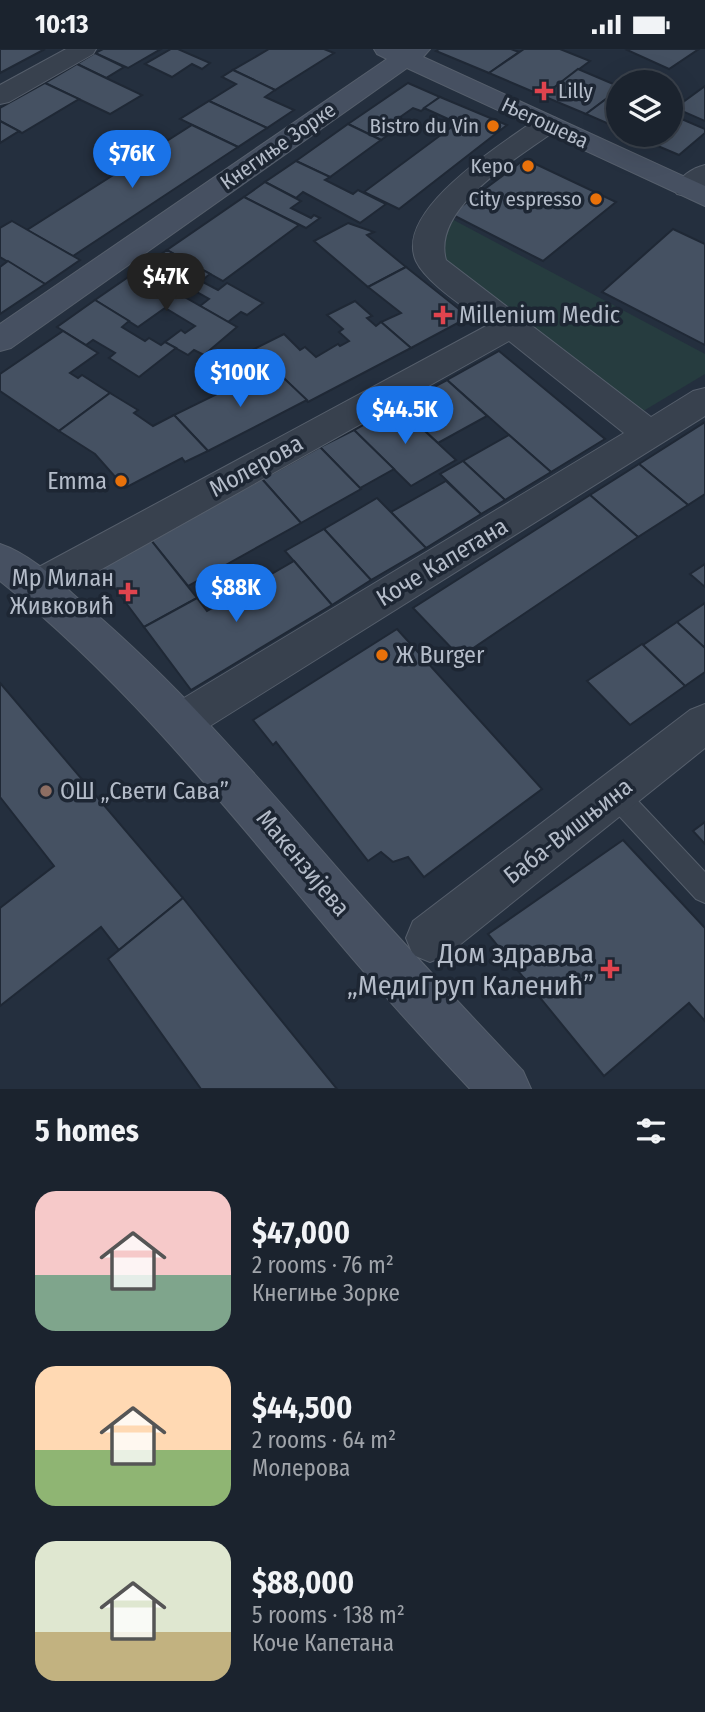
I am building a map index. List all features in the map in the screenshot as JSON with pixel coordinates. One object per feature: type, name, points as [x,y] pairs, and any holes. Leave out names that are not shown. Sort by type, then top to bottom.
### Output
[{"type":"street","points":[[0,96],[84,49]]},
{"type":"street","name":"Његошева","points":[[403,52],[547,124],[699,186]]},
{"type":"street","name":"Кнегиње Зорке","points":[[0,340],[403,52]]},
{"type":"street","points":[[547,124],[447,204],[437,217],[429,240],[429,255],[436,268],[650,435]]},
{"type":"street","name":"Молерова","points":[[38,586],[511,326]]},
{"type":"street","name":"Коче Капетана","points":[[178,723],[705,400]]},
{"type":"street","name":"Макензијева","points":[[0,559],[38,586],[178,723],[290,847],[392,967],[505,1089]]},
{"type":"street","name":"Баба-Вишњина","points":[[430,938],[705,723]]},
{"type":"lane","points":[[611,798],[705,890]]},
{"type":"green space","points":[[448,217],[705,354],[705,374],[640,413],[443,259],[442,233]]},
{"type":"building","points":[[0,49],[45,49],[0,73]]},
{"type":"building","points":[[103,49],[161,49],[128,68],[95,53]]},
{"type":"building","points":[[171,49],[178,49],[210,63],[202,69],[192,64],[172,77],[145,64]]},
{"type":"building","points":[[269,49],[324,49],[334,53],[275,90],[233,70]]},
{"type":"building","points":[[511,49],[519,52],[489,73],[436,51]]},
{"type":"building","points":[[524,49],[560,49],[590,61],[543,96],[489,73]]},
{"type":"building","points":[[699,49],[669,69],[627,50]]},
{"type":"building","points":[[95,53],[124,67],[106,78],[77,64]]},
{"type":"building","points":[[77,64],[142,95],[110,114],[45,83]]},
{"type":"building","points":[[578,69],[606,81],[606,99],[586,114],[543,96]]},
{"type":"building","points":[[233,70],[275,90],[265,97],[294,110],[267,128],[209,101],[236,84],[222,77]]},
{"type":"building","points":[[45,83],[79,99],[22,133],[0,121],[0,108]]},
{"type":"building","points":[[408,83],[440,97],[421,111],[413,108],[386,127],[395,130],[381,140],[348,124]]},
{"type":"building","points":[[705,86],[705,121],[683,111],[683,102]]},
{"type":"building","points":[[440,97],[507,125],[399,209],[364,192],[457,123],[424,108]]},
{"type":"building","points":[[606,99],[606,123],[586,114]]},
{"type":"building","points":[[209,101],[267,128],[238,147],[180,119]]},
{"type":"building","points":[[683,120],[705,129],[705,133],[679,155],[660,147],[683,147]]},
{"type":"building","points":[[0,121],[19,131],[0,143]]},
{"type":"building","points":[[348,124],[381,140],[330,177],[296,161]]},
{"type":"building","points":[[192,125],[238,147],[73,256],[27,230]]},
{"type":"building","points":[[525,159],[616,202],[543,261],[451,214]]},
{"type":"building","points":[[296,161],[330,177],[325,180],[353,194],[358,190],[386,204],[360,223],[303,192],[296,198],[265,182]]},
{"type":"building","points":[[265,182],[301,201],[291,208],[311,218],[314,215],[320,218],[306,228],[244,197]]},
{"type":"building","points":[[244,197],[299,225],[223,281],[167,250]]},
{"type":"building","points":[[12,221],[80,260],[45,284],[0,257],[0,228]]},
{"type":"building","points":[[348,223],[374,232],[367,235],[406,267],[368,287],[314,241]]},
{"type":"building","points":[[673,229],[705,244],[705,345],[602,292]]},
{"type":"building","points":[[167,250],[210,274],[201,281],[218,290],[227,283],[263,303],[247,315],[241,312],[228,322],[200,306],[209,299],[179,282],[169,289],[137,271]]},
{"type":"building","points":[[8,261],[45,284],[0,314],[0,267]]},
{"type":"building","points":[[406,267],[469,317],[411,348],[381,322],[401,313],[368,287]]},
{"type":"building","points":[[137,271],[166,287],[161,291],[176,298],[181,295],[237,327],[204,355],[194,350],[188,355],[165,342],[181,330],[185,333],[195,326],[165,308],[138,327],[95,300]]},
{"type":"building","points":[[95,300],[129,321],[122,327],[145,341],[149,338],[161,345],[165,342],[176,348],[139,377],[109,358],[115,353],[93,340],[86,345],[57,327]]},
{"type":"building","points":[[355,301],[372,316],[367,318],[376,326],[381,322],[411,348],[308,402],[254,349],[284,334],[300,350],[305,347],[316,357],[338,344],[340,346],[349,341],[339,332],[343,329],[327,315]]},
{"type":"building","points":[[63,331],[98,353],[70,373],[78,378],[82,375],[110,393],[59,431],[0,391],[0,374]]},
{"type":"building","points":[[499,351],[605,439],[551,472],[447,380]]},
{"type":"building","points":[[272,367],[307,400],[208,451],[174,415]]},
{"type":"building","points":[[447,380],[487,416],[438,443],[398,406]]},
{"type":"building","points":[[110,393],[138,410],[134,413],[153,426],[174,415],[208,451],[185,462],[182,458],[125,488],[95,454],[59,431]]},
{"type":"building","points":[[398,406],[456,460],[411,486],[354,430]]},
{"type":"building","points":[[705,422],[705,494],[688,505],[639,464]]},
{"type":"building","points":[[354,430],[394,469],[360,488],[320,447]]},
{"type":"building","points":[[509,435],[551,472],[505,500],[463,461]]},
{"type":"building","points":[[320,447],[361,489],[301,523],[262,479]]},
{"type":"building","points":[[463,461],[505,500],[481,514],[440,474]]},
{"type":"building","points":[[639,464],[688,505],[638,537],[590,495]]},
{"type":"building","points":[[262,479],[301,523],[188,586],[150,539]]},
{"type":"building","points":[[446,481],[481,514],[426,548],[391,512]]},
{"type":"building","points":[[590,495],[638,537],[460,657],[413,608]]},
{"type":"building","points":[[377,498],[426,548],[371,580],[324,529]]},
{"type":"building","points":[[324,529],[371,580],[332,605],[285,551]]},
{"type":"building","points":[[150,539],[197,598],[144,627],[99,567]]},
{"type":"building","points":[[294,561],[332,605],[191,690],[144,627],[197,598],[207,611]]},
{"type":"building","points":[[705,564],[705,587],[690,574]]},
{"type":"building","points":[[705,603],[705,648],[677,622]]},
{"type":"building","points":[[677,622],[705,648],[705,672],[685,686],[643,645]]},
{"type":"building","points":[[397,629],[542,789],[424,877],[408,857],[393,862],[381,852],[368,861],[276,742],[273,745],[253,720]]},
{"type":"building","points":[[642,644],[685,686],[630,725],[587,681]]},
{"type":"building","name":"ОШ „Свети Сава”","points":[[0,683],[183,898],[119,950],[101,927],[0,1006],[0,908],[54,866],[0,797]]},
{"type":"building","points":[[705,822],[705,844],[693,831]]},
{"type":"building","name":"Дом здравља „МедиГруп Каленић”","points":[[623,840],[705,928],[705,1021],[689,1003],[604,1076],[488,934]]},
{"type":"building","points":[[183,898],[337,1089],[201,1089],[108,959]]},
{"type":"place","name":"Lilly","points":[[544,91]]},
{"type":"place","name":"Bistro du Vin","points":[[493,126]]},
{"type":"place","name":"Kepo","points":[[528,166]]},
{"type":"place","name":"City espresso","points":[[596,199]]},
{"type":"place","name":"Millenium Medic","points":[[443,315]]},
{"type":"place","name":"Emma","points":[[121,481]]},
{"type":"place","name":"Мр Милан Живковић","points":[[128,592]]},
{"type":"place","name":"Ж Burger","points":[[382,655]]},
{"type":"place","name":"ОШ „Свети Сава”","points":[[46,791]]},
{"type":"place","name":"Дом здравља „МедиГруп Каленић”","points":[[610,969]]}]
